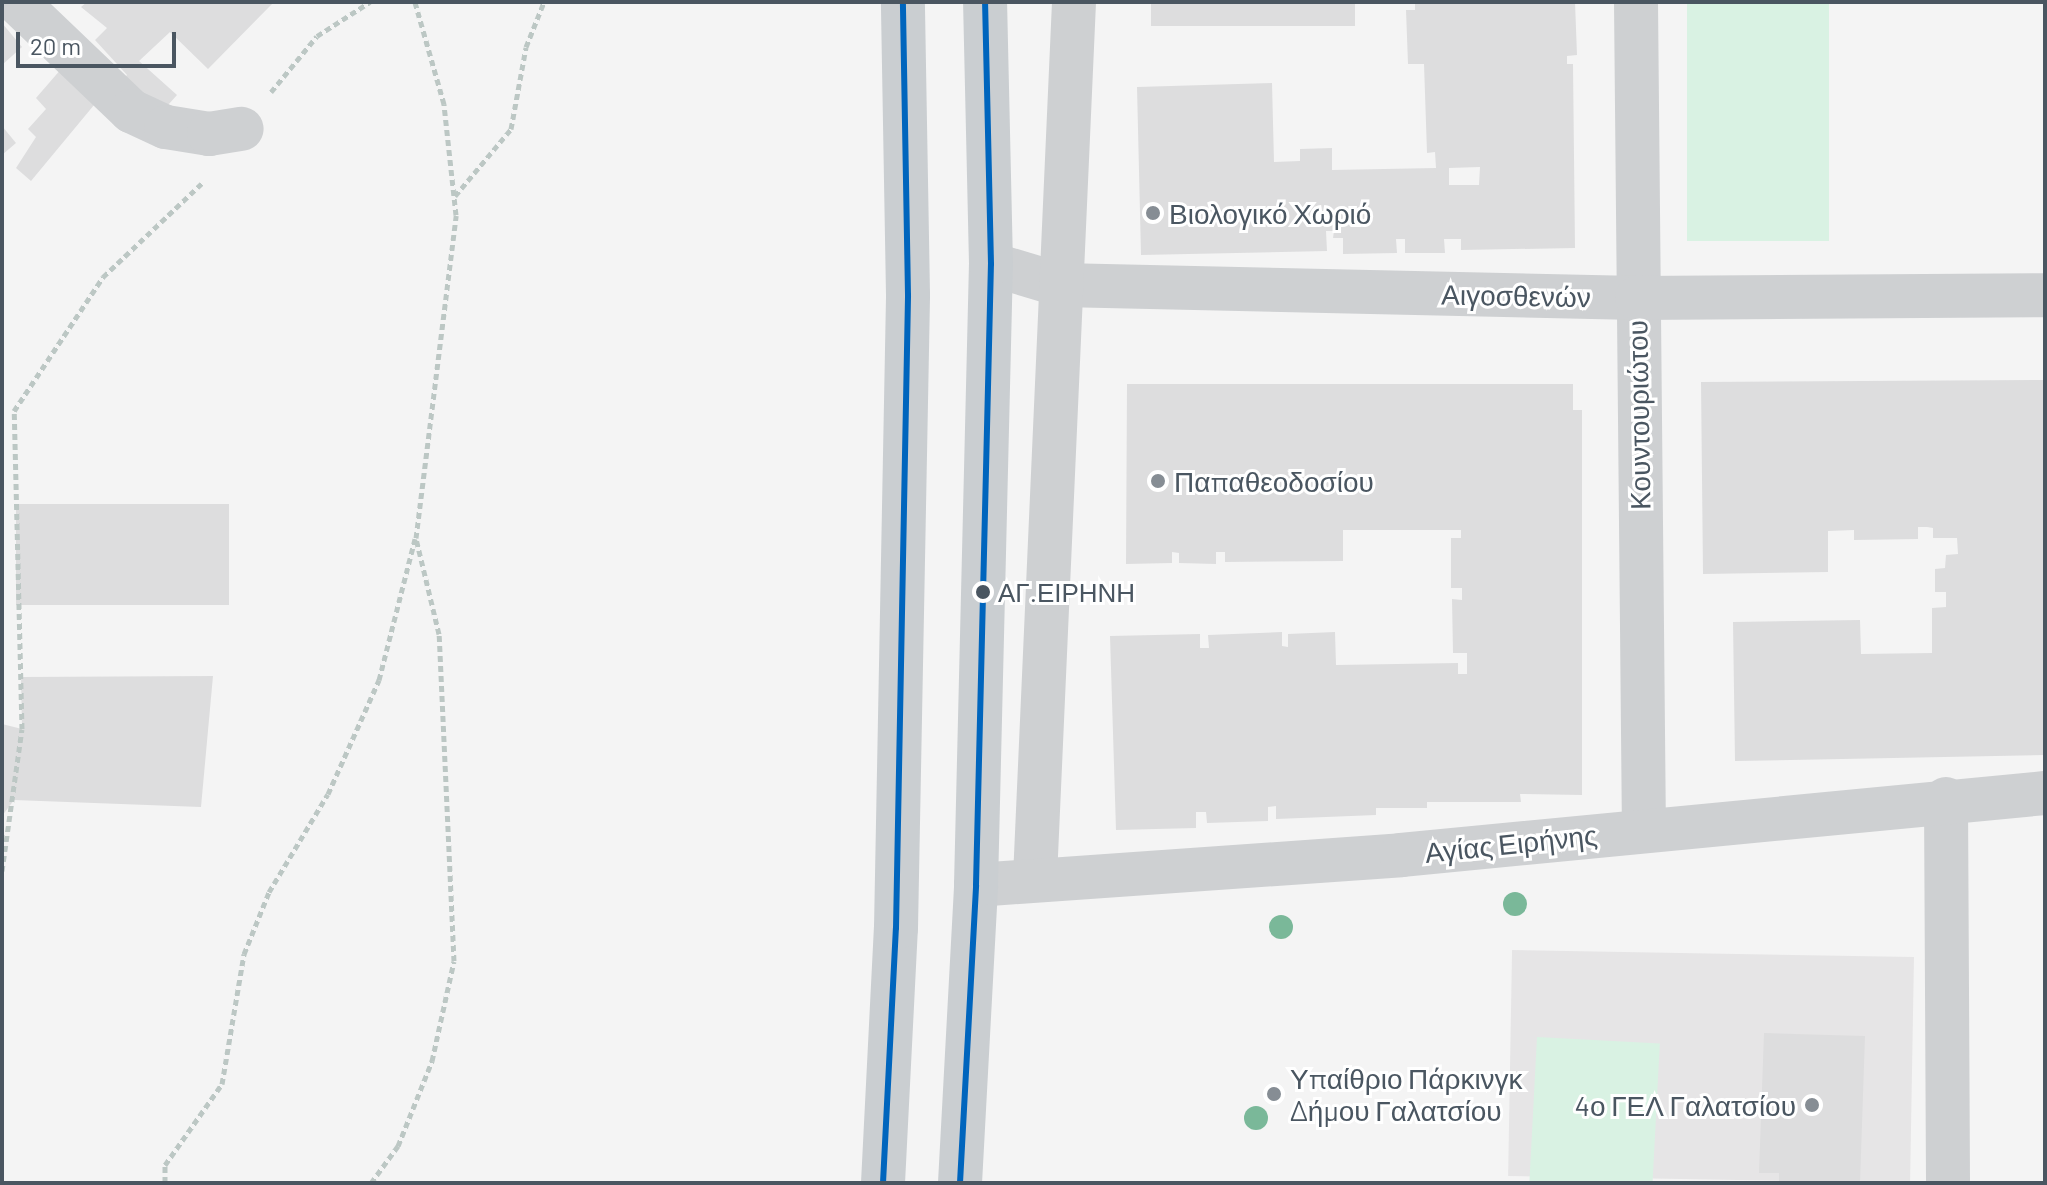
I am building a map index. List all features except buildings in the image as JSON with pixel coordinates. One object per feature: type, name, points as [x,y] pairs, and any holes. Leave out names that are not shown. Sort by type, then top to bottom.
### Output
[{"type":"main road","points":[[883,1183],[896,928],[908,311],[903,2]]},
{"type":"main road","points":[[960,1183],[976,885],[991,264],[985,2]]},
{"type":"street","points":[[17,2],[131,111],[166,127],[209,134],[242,129]]},
{"type":"street","points":[[1035,878],[1074,2]]},
{"type":"street","name":"Κουντουριώτου","points":[[1636,2],[1644,828]]},
{"type":"street","name":"Αιγοσθενών","points":[[991,264],[1061,285],[1637,298],[2045,295]]},
{"type":"street","name":"Αγίας Ειρήνης","points":[[976,885],[1035,878],[1401,855],[1644,828],[1946,799],[2045,793]]},
{"type":"street","points":[[1946,799],[1948,1183]]},
{"type":"path","points":[[2,871],[22,729],[14,411],[103,277],[202,183],[317,36],[370,2]]},
{"type":"path","points":[[165,1183],[165,1165],[222,1084],[244,954],[269,892],[328,794],[379,680],[416,538],[454,197],[444,104],[415,2]]},
{"type":"path","points":[[454,197],[511,129],[526,47],[544,2]]},
{"type":"path","points":[[371,1183],[398,1146],[432,1061],[454,961],[439,634],[416,538]]},
{"type":"shaded area","points":[[1512,950],[1914,957],[1910,1183],[1508,1176]]},
{"type":"green space","points":[[1687,2],[1829,2],[1829,241],[1687,241]]},
{"type":"green space","points":[[1537,1037],[1660,1043],[1653,1183],[1529,1183]]},
{"type":"transit line","points":[[883,1183],[896,928],[908,295],[903,2]]},
{"type":"transit line","points":[[960,1183],[976,885],[991,264],[985,2]]},
{"type":"place","name":"Βιολογικό Χωριό","points":[[1153,213]]},
{"type":"place","name":"Παπαθεοδοσίου","points":[[1158,481]]},
{"type":"place","name":"ΑΓ.ΕΙΡΗΝΗ","points":[[983,592]]},
{"type":"place","name":"Υπαίθριο Πάρκινγκ Δήμου Γαλατσίου","points":[[1274,1094]]},
{"type":"place","name":"4ο ΓΕΛ Γαλατσίου","points":[[1812,1105]]}]
